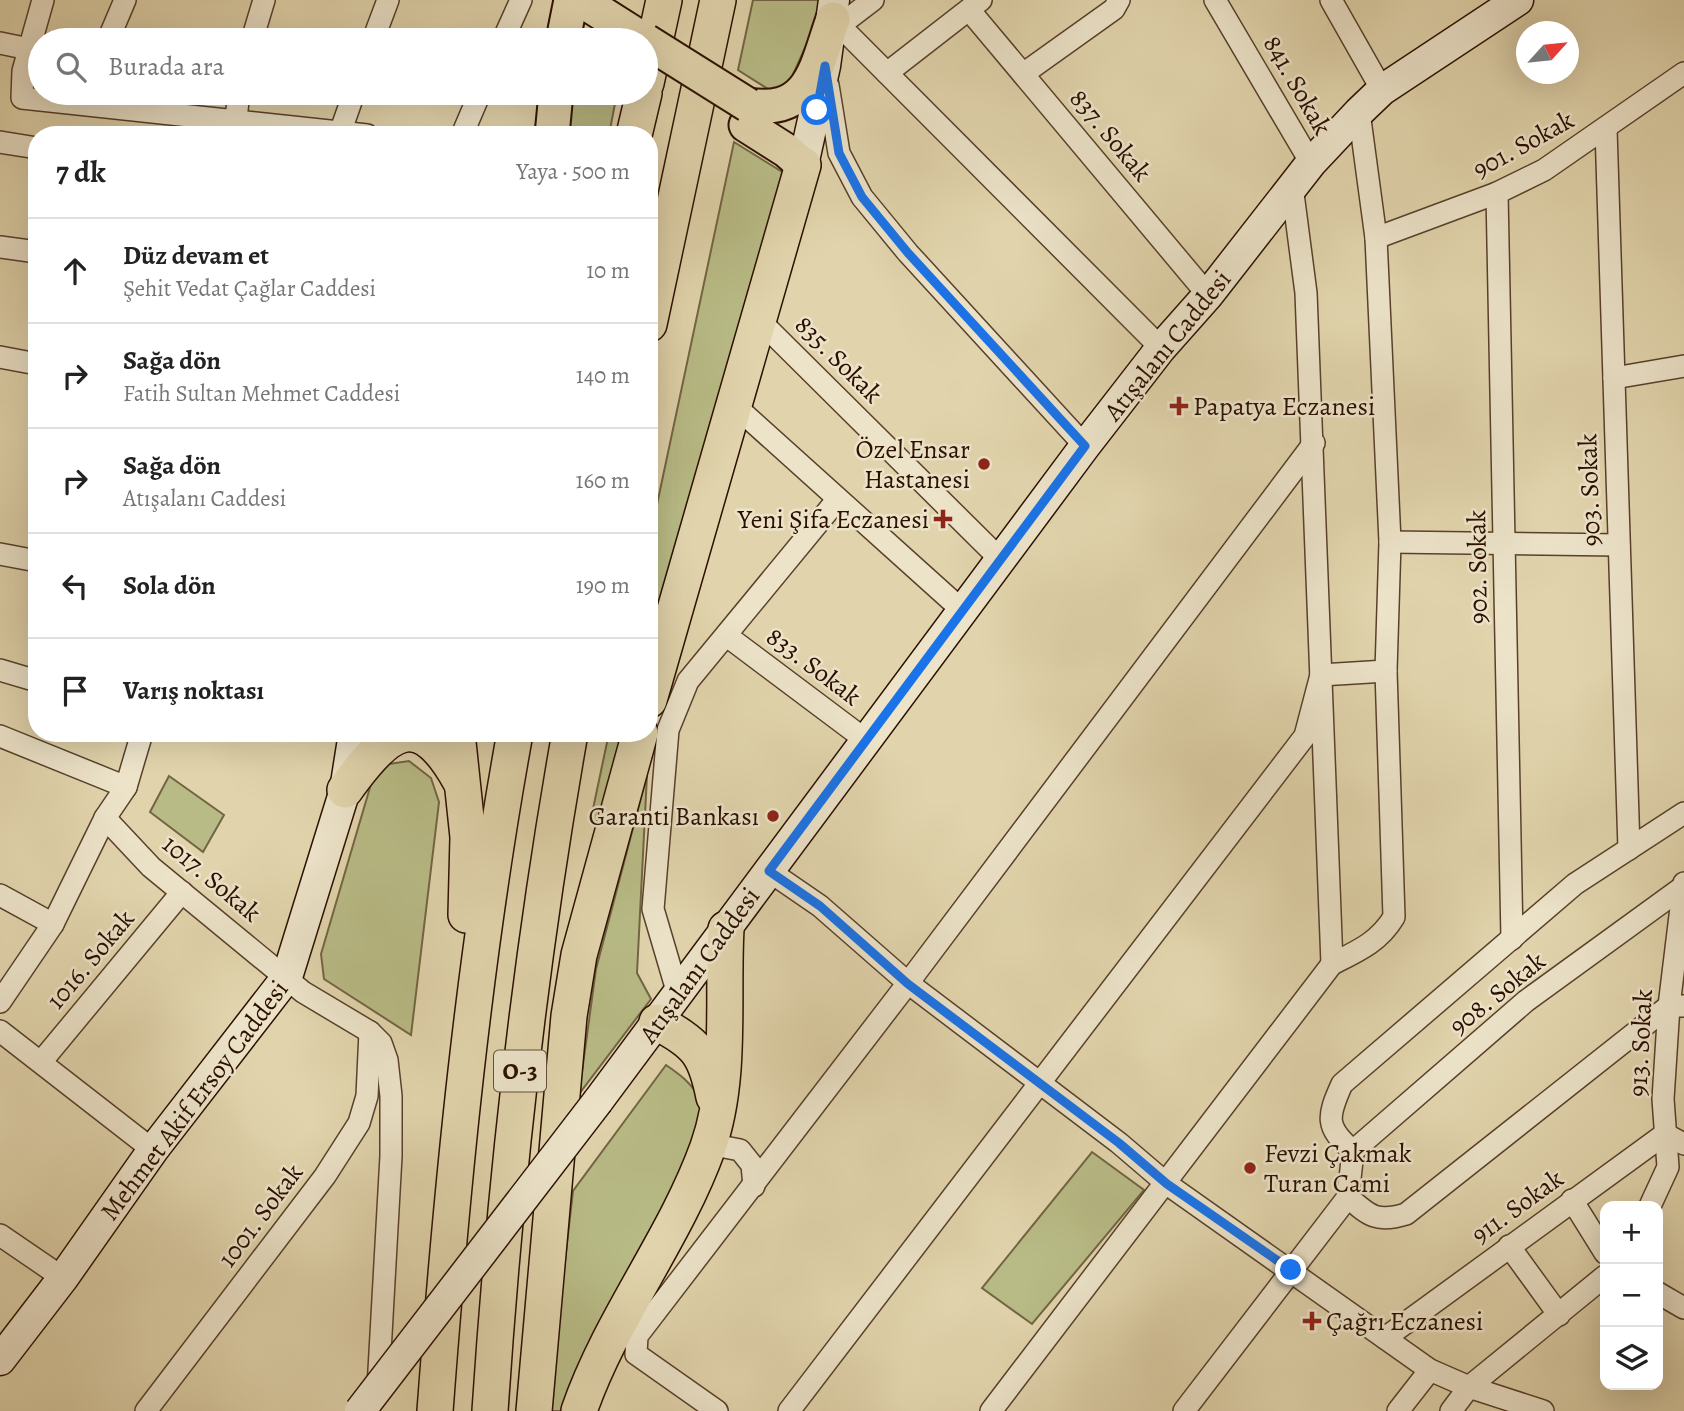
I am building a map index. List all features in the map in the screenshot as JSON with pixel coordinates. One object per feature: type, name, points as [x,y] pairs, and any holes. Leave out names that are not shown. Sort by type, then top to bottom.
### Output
[{"type":"highway","points":[[658,28],[664,0]]},
{"type":"highway","points":[[658,282],[718,0]]},
{"type":"highway","points":[[636,126],[641,105]]},
{"type":"highway","points":[[658,669],[803,165]]},
{"type":"highway","points":[[345,790],[376,749],[389,742]]},
{"type":"highway","points":[[433,742],[442,750],[464,789]]},
{"type":"highway","points":[[458,742],[468,838],[461,968],[459,1118]]},
{"type":"highway","name":"O-3","points":[[435,1411],[459,1118],[496,837],[513,742]]},
{"type":"highway","name":"O-3","points":[[490,1411],[499,1275],[524,1029],[568,742]]},
{"type":"highway","points":[[534,1411],[559,1115],[579,955],[638,742]]},
{"type":"highway","points":[[579,1411],[603,1351],[691,1188],[709,1144],[722,1074],[726,929]]},
{"type":"highway","points":[[657,1023],[694,1043],[710,1079],[716,1107]]},
{"type":"main road","points":[[565,28],[571,0]]},
{"type":"main road","points":[[581,0],[625,28]]},
{"type":"main road","name":"Atışalanı Caddesi","points":[[360,1411],[657,1023],[1085,446],[1161,348],[1208,295],[1292,186],[1359,111],[1382,90],[1518,0]]},
{"type":"main road","points":[[658,51],[747,115],[803,165],[835,15]]},
{"type":"main road","points":[[658,69],[747,115],[786,104],[807,89],[835,15]]},
{"type":"main road","points":[[553,126],[555,105]]},
{"type":"main road","name":"Mehmet Akif Ersoy Caddesi","points":[[0,1360],[63,1278],[153,1150],[287,978],[345,790],[353,742]]},
{"type":"street","points":[[35,28],[43,0]]},
{"type":"street","points":[[113,28],[125,0]]},
{"type":"street","points":[[256,28],[264,0]]},
{"type":"street","points":[[378,28],[388,0]]},
{"type":"street","points":[[508,28],[521,0]]},
{"type":"street","points":[[873,0],[835,15],[887,73],[1161,348]]},
{"type":"street","name":"841. Sokak","points":[[1215,0],[1311,163]]},
{"type":"street","points":[[1331,0],[1382,90]]},
{"type":"street","points":[[1023,74],[1113,3]]},
{"type":"street","points":[[887,73],[976,6]]},
{"type":"street","name":"837. Sokak","points":[[976,6],[1023,74],[1208,295]]},
{"type":"street","points":[[0,43],[28,49]]},
{"type":"street","points":[[28,53],[23,71],[22,98],[28,98]]},
{"type":"street","points":[[825,66],[839,153],[862,197],[908,253],[1085,446]]},
{"type":"street","name":"901. Sokak","points":[[1376,239],[1497,193],[1544,170],[1684,74]]},
{"type":"street","points":[[119,105],[224,126]]},
{"type":"street","points":[[234,126],[237,105]]},
{"type":"street","points":[[342,126],[350,105]]},
{"type":"street","points":[[466,126],[475,105]]},
{"type":"street","points":[[991,1411],[1167,1184],[1332,964],[1366,948],[1384,934],[1394,917],[1385,671],[1390,542],[1376,239],[1359,111]]},
{"type":"street","name":"903. Sokak","points":[[1605,129],[1629,849]]},
{"type":"street","points":[[0,142],[28,147]]},
{"type":"street","points":[[1292,186],[1306,293],[1314,443],[1332,964]]},
{"type":"street","name":"902. Sokak","points":[[1497,193],[1512,939]]},
{"type":"street","points":[[0,247],[28,251]]},
{"type":"street","name":"835. Sokak","points":[[757,318],[1000,559]]},
{"type":"street","points":[[0,357],[28,362]]},
{"type":"street","points":[[1614,378],[1684,366]]},
{"type":"street","points":[[734,405],[963,611]]},
{"type":"street","points":[[716,1411],[636,1354],[637,1336],[908,984],[1314,443]]},
{"type":"street","points":[[678,994],[653,909],[668,730],[688,681],[838,500]]},
{"type":"street","points":[[1390,542],[1619,545]]},
{"type":"street","points":[[0,554],[28,559]]},
{"type":"street","name":"833. Sokak","points":[[727,636],[867,741]]},
{"type":"street","points":[[0,670],[28,678]]},
{"type":"street","points":[[1321,675],[1385,671]]},
{"type":"street","points":[[789,1411],[1306,736],[1321,675]]},
{"type":"street","points":[[0,736],[127,787]]},
{"type":"street","points":[[0,1002],[53,924],[105,818],[127,787],[140,742]]},
{"type":"street","points":[[1184,1411],[1348,1197],[1353,1152],[1335,1135],[1329,1111],[1342,1084],[1575,884],[1684,813]]},
{"type":"street","name":"1017. Sokak","points":[[105,818],[151,867],[303,992],[370,1032]]},
{"type":"street","points":[[769,871],[820,906],[908,984],[1119,1143],[1167,1184],[1430,1370],[1469,1387],[1543,1411]]},
{"type":"street","name":"1016. Sokak","points":[[41,1062],[182,892]]},
{"type":"street","points":[[0,895],[53,924]]},
{"type":"street","name":"913. Sokak","points":[[1652,1201],[1668,1167],[1662,1099],[1676,1006],[1683,895]]},
{"type":"street","name":"908. Sokak","points":[[1353,1152],[1526,1001],[1683,895]]},
{"type":"street","points":[[1348,1197],[1367,1214],[1388,1219],[1406,1214],[1676,1006]]},
{"type":"street","points":[[0,1031],[153,1150]]},
{"type":"street","points":[[370,1032],[381,1043],[387,1060],[391,1096],[391,1156],[377,1411]]},
{"type":"street","name":"1001. Sokak","points":[[146,1411],[325,1176],[359,1123],[367,1096],[370,1032]]},
{"type":"street","points":[[1662,1099],[1684,1098]]},
{"type":"street","points":[[1665,1134],[1684,1144]]},
{"type":"street","name":"911. Sokak","points":[[1385,1338],[1509,1245],[1665,1134]]},
{"type":"street","points":[[709,1144],[740,1150],[751,1165],[754,1186]]},
{"type":"street","points":[[1572,1200],[1600,1245]]},
{"type":"street","points":[[0,1235],[63,1278]]},
{"type":"street","points":[[1509,1245],[1559,1315]]},
{"type":"street","points":[[1451,1411],[1469,1387],[1600,1280]]},
{"type":"street","points":[[1663,1296],[1684,1308]]},
{"type":"street","points":[[1398,1411],[1430,1370]]},
{"type":"green space","points":[[753,0],[820,0],[817,21],[787,88],[768,89],[738,70]]},
{"type":"green space","points":[[570,105],[615,105],[611,126],[568,126]]},
{"type":"green space","points":[[734,142],[787,175],[658,638],[658,500]]},
{"type":"green space","points":[[607,742],[629,742],[607,821],[590,823]]},
{"type":"green space","points":[[409,761],[431,778],[439,802],[411,1035],[324,979],[321,954],[371,784],[389,764]]},
{"type":"green space","points":[[647,775],[637,973],[651,999],[579,1094],[596,969]]},
{"type":"green space","points":[[169,776],[224,815],[203,852],[150,812]]},
{"type":"green space","points":[[666,1065],[685,1079],[696,1093],[704,1133],[568,1411],[548,1411],[573,1191]]},
{"type":"green space","points":[[1092,1152],[1144,1190],[1032,1324],[982,1288]]},
{"type":"place","name":"Papatya Eczanesi","points":[[1179,406]]},
{"type":"place","name":"Özel Ensar Hastanesi","points":[[984,464]]},
{"type":"place","name":"Yeni Şifa Eczanesi","points":[[943,519]]},
{"type":"place","name":"Garanti Bankası","points":[[773,816]]},
{"type":"place","name":"Fevzi Çakmak Turan Cami","points":[[1250,1168]]},
{"type":"place","name":"Çağrı Eczanesi","points":[[1312,1321]]},
{"type":"route","points":[[817,110],[825,66],[839,153],[862,197],[908,253],[1085,446],[769,871],[820,906],[908,984],[1119,1143],[1167,1184],[1291,1270]]}]
